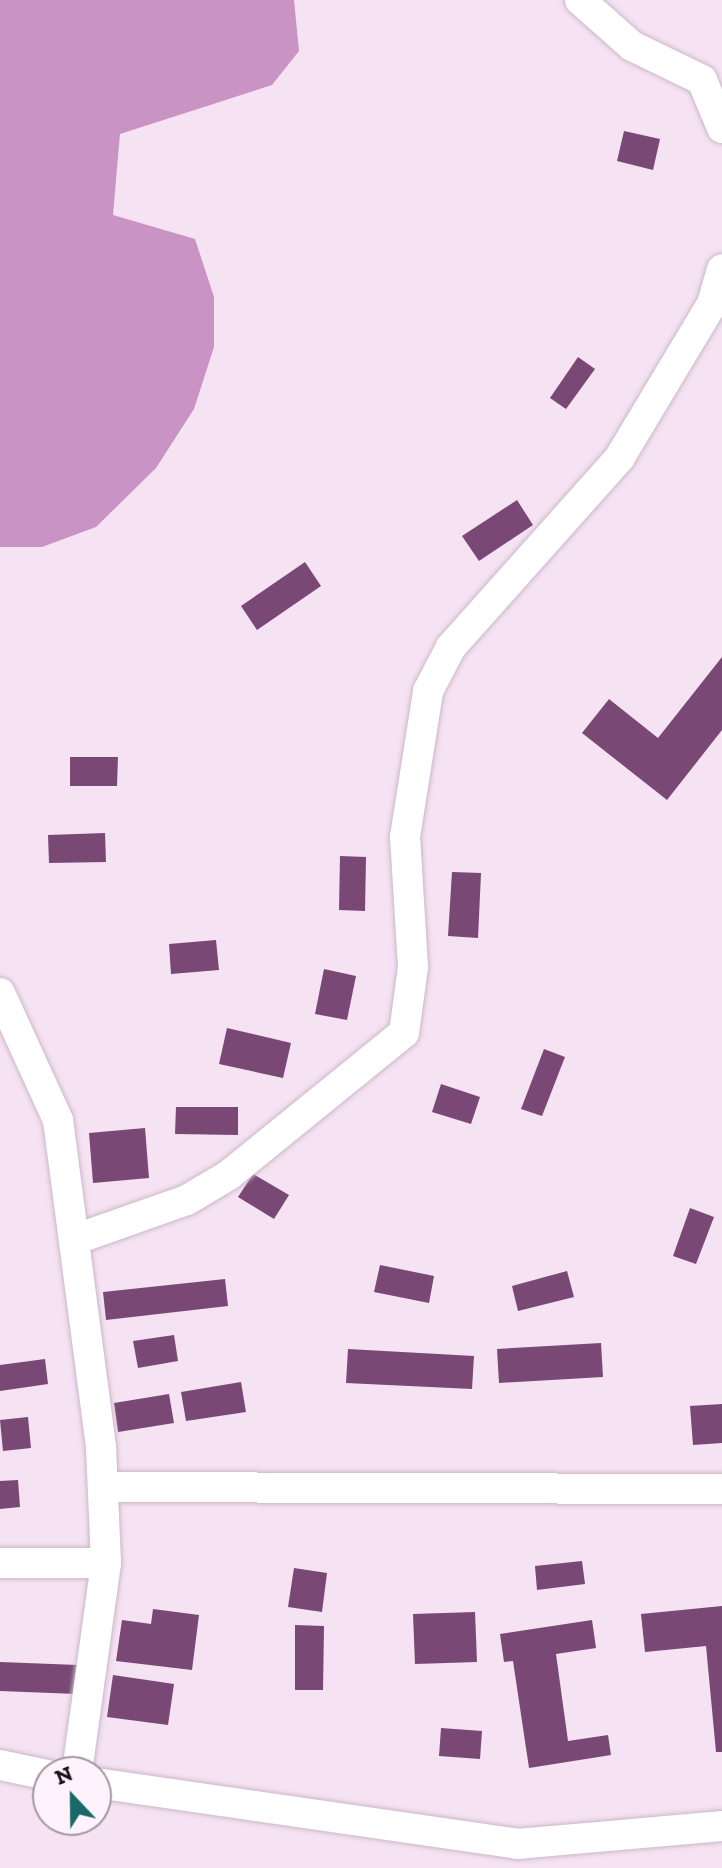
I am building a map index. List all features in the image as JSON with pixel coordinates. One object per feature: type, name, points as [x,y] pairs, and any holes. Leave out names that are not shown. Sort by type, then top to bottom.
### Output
[{"type":"street","points":[[580,0],[632,46],[702,80],[722,128]]},
{"type":"street","points":[[79,1238],[187,1200],[229,1175],[404,1033],[413,967],[405,837],[428,691],[451,647],[620,457],[712,304],[722,269]]},
{"type":"street","points":[[0,993],[58,1120],[79,1238],[103,1487],[106,1563],[79,1756]]},
{"type":"street","points":[[103,1487],[722,1489]]},
{"type":"street","points":[[0,1563],[106,1563]]},
{"type":"street","points":[[0,1765],[32,1772]]},
{"type":"street","points":[[112,1785],[517,1844],[722,1826]]},
{"type":"shaded area","points":[[0,0],[294,0],[299,51],[272,85],[120,134],[113,215],[195,239],[214,297],[214,347],[194,409],[156,468],[96,527],[42,547],[0,547]]},
{"type":"building","points":[[624,131],[660,139],[653,170],[617,161]]},
{"type":"building","points":[[578,357],[595,369],[566,409],[550,398]]},
{"type":"building","points":[[517,500],[533,525],[479,561],[462,536]]},
{"type":"building","points":[[305,562],[321,586],[257,630],[241,606]]},
{"type":"building","points":[[722,657],[722,730],[667,800],[582,733],[609,699],[658,738]]},
{"type":"building","points":[[70,757],[118,757],[117,786],[70,786]]},
{"type":"building","points":[[105,833],[106,862],[49,863],[48,835]]},
{"type":"building","points":[[340,856],[366,857],[365,911],[339,910]]},
{"type":"building","points":[[452,872],[481,873],[478,938],[448,936]]},
{"type":"building","points":[[216,940],[219,970],[171,974],[169,944]]},
{"type":"building","points":[[324,969],[356,976],[347,1020],[315,1014]]},
{"type":"building","points":[[227,1028],[291,1043],[283,1078],[219,1064]]},
{"type":"building","points":[[544,1049],[565,1057],[542,1116],[521,1109]]},
{"type":"building","points":[[441,1084],[480,1097],[471,1124],[432,1112]]},
{"type":"building","points":[[176,1107],[238,1107],[238,1135],[175,1134]]},
{"type":"building","points":[[145,1128],[149,1178],[93,1183],[89,1133]]},
{"type":"building","points":[[253,1174],[289,1195],[274,1219],[238,1197]]},
{"type":"building","points":[[690,1208],[714,1217],[696,1264],[673,1256]]},
{"type":"building","points":[[380,1265],[434,1276],[429,1303],[374,1292]]},
{"type":"building","points":[[567,1271],[574,1297],[518,1311],[512,1286]]},
{"type":"building","points":[[225,1279],[228,1306],[106,1320],[103,1292]]},
{"type":"building","points":[[174,1335],[178,1361],[138,1368],[133,1341]]},
{"type":"building","points":[[601,1343],[603,1377],[499,1383],[497,1349]]},
{"type":"building","points":[[348,1349],[474,1356],[472,1389],[346,1383]]},
{"type":"building","points":[[45,1359],[48,1384],[0,1391],[0,1365]]},
{"type":"building","points":[[241,1382],[246,1412],[186,1421],[181,1392]]},
{"type":"building","points":[[169,1394],[174,1423],[118,1432],[114,1403]]},
{"type":"building","points":[[722,1404],[722,1443],[693,1445],[690,1406]]},
{"type":"building","points":[[28,1417],[31,1448],[3,1451],[0,1420]]},
{"type":"building","points":[[18,1480],[20,1507],[0,1509],[0,1481]]},
{"type":"building","points":[[582,1561],[585,1584],[537,1590],[535,1566]]},
{"type":"building","points":[[294,1568],[327,1573],[322,1612],[288,1607]]},
{"type":"building","points":[[722,1606],[722,1752],[716,1752],[706,1646],[645,1652],[641,1614]]},
{"type":"building","points":[[153,1609],[199,1615],[192,1670],[116,1661],[122,1620],[151,1624]]},
{"type":"building","points":[[475,1612],[477,1662],[415,1664],[413,1614]]},
{"type":"building","points":[[592,1620],[596,1648],[556,1654],[568,1741],[608,1735],[611,1755],[529,1768],[513,1661],[504,1662],[500,1634]]},
{"type":"building","points":[[295,1625],[324,1626],[323,1690],[295,1690]]},
{"type":"building","points":[[0,1662],[78,1665],[77,1694],[0,1691]]},
{"type":"building","points":[[113,1675],[174,1684],[168,1725],[107,1717]]},
{"type":"building","points":[[441,1728],[482,1731],[480,1759],[439,1756]]}]
